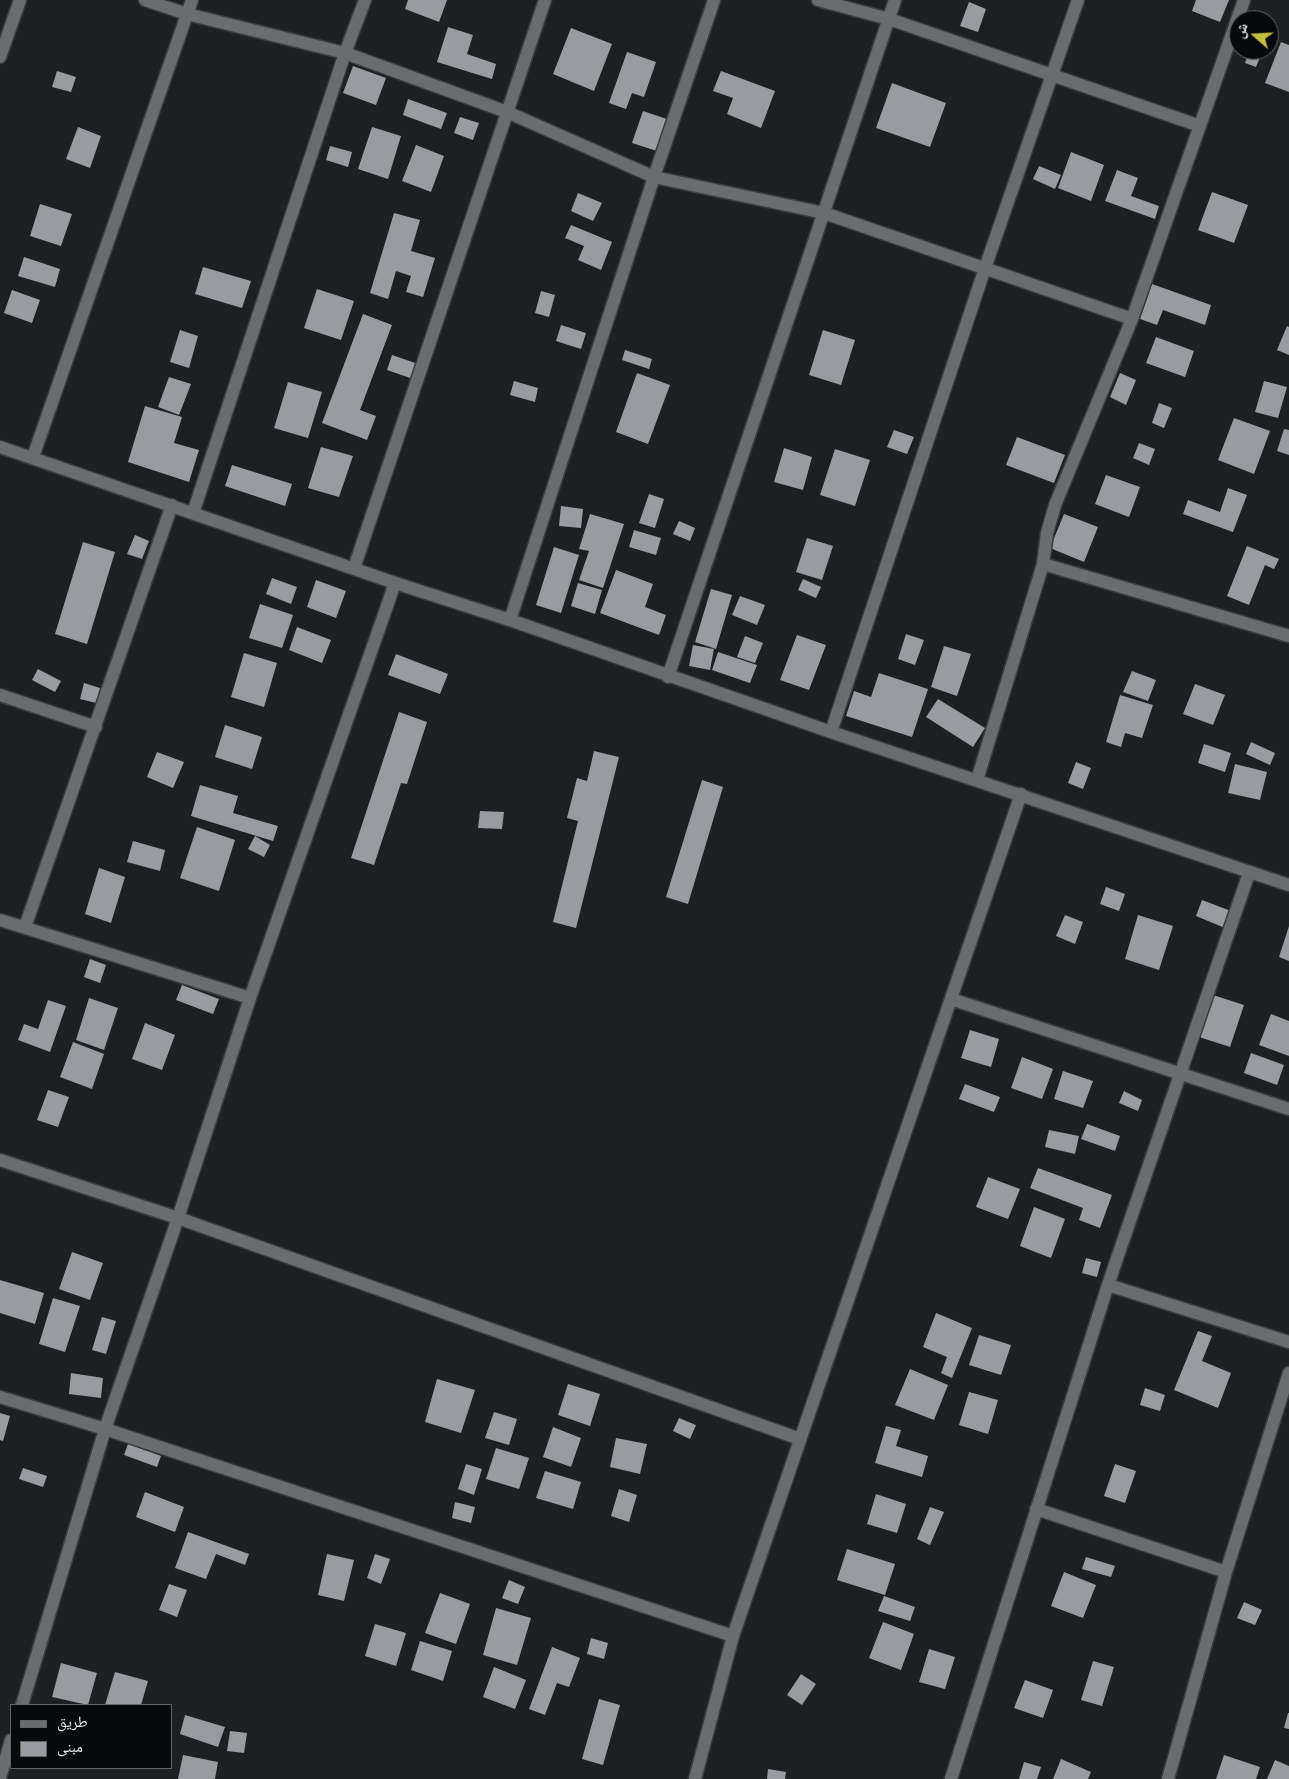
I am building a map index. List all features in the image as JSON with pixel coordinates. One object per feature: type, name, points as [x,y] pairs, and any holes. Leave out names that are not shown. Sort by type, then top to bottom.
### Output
[{"type":"street","points":[[0,57],[20,0]]},
{"type":"street","points":[[145,0],[187,14],[345,53],[507,112],[654,177],[824,213],[1132,319]]},
{"type":"street","points":[[33,457],[192,0]]},
{"type":"street","points":[[192,513],[345,53],[365,0]]},
{"type":"street","points":[[354,568],[545,0]]},
{"type":"street","points":[[510,620],[654,177],[714,0]]},
{"type":"street","points":[[818,0],[889,19],[1200,126]]},
{"type":"street","points":[[668,676],[895,0]]},
{"type":"street","points":[[831,732],[985,268],[1078,0]]},
{"type":"street","points":[[977,780],[1044,564],[1047,533],[1055,505],[1132,319],[1244,0]]},
{"type":"street","points":[[0,447],[395,583],[510,620],[831,732],[1289,885]]},
{"type":"street","points":[[25,927],[172,505]]},
{"type":"street","points":[[1044,564],[1289,636]]},
{"type":"street","points":[[22,1704],[105,1429],[178,1218],[250,998],[395,583]]},
{"type":"street","points":[[0,694],[96,727]]},
{"type":"street","points":[[695,1779],[733,1636],[1021,794]]},
{"type":"street","points":[[951,1779],[1108,1285],[1249,873]]},
{"type":"street","points":[[0,920],[250,998]]},
{"type":"street","points":[[951,999],[1179,1075],[1289,1109]]},
{"type":"street","points":[[0,1160],[178,1218],[800,1440]]},
{"type":"street","points":[[1108,1285],[1289,1342]]},
{"type":"street","points":[[1168,1779],[1226,1572],[1289,1373]]},
{"type":"street","points":[[0,1397],[105,1429],[733,1636]]},
{"type":"street","points":[[1036,1509],[1226,1572]]},
{"type":"street","points":[[0,1778],[10,1743]]},
{"type":"building","points":[[408,0],[447,0],[439,22],[405,9]]},
{"type":"building","points":[[1196,0],[1229,0],[1220,22],[1192,11]]},
{"type":"building","points":[[969,2],[986,9],[978,32],[960,26]]},
{"type":"building","points":[[448,27],[473,35],[467,54],[496,64],[492,79],[437,62]]},
{"type":"building","points":[[571,28],[612,44],[594,91],[553,74]]},
{"type":"building","points":[[1281,42],[1289,45],[1289,92],[1265,83],[1274,60],[1279,60]]},
{"type":"building","points":[[627,52],[656,62],[644,97],[632,93],[626,109],[609,103]]},
{"type":"building","points":[[1246,60],[1259,60],[1256,67],[1245,63]]},
{"type":"building","points":[[353,66],[386,78],[376,105],[343,93]]},
{"type":"building","points":[[57,71],[76,77],[71,92],[52,87]]},
{"type":"building","points":[[721,71],[775,91],[761,128],[727,114],[733,98],[713,91]]},
{"type":"building","points":[[892,83],[946,103],[930,147],[876,128]]},
{"type":"building","points":[[408,99],[447,113],[441,129],[403,115]]},
{"type":"building","points":[[643,111],[670,120],[660,152],[632,143]]},
{"type":"building","points":[[460,117],[479,123],[473,140],[454,133]]},
{"type":"building","points":[[78,127],[101,136],[90,168],[66,159]]},
{"type":"building","points":[[372,127],[401,136],[388,179],[358,169]]},
{"type":"building","points":[[416,145],[444,156],[431,192],[402,181]]},
{"type":"building","points":[[330,146],[352,152],[348,167],[326,160]]},
{"type":"building","points":[[1071,152],[1104,165],[1091,201],[1058,188]]},
{"type":"building","points":[[1039,166],[1061,175],[1055,189],[1033,179]]},
{"type":"building","points":[[1117,170],[1138,178],[1131,196],[1159,206],[1155,219],[1105,201]]},
{"type":"building","points":[[1212,192],[1248,205],[1234,243],[1198,230]]},
{"type":"building","points":[[578,193],[602,203],[593,221],[571,211]]},
{"type":"building","points":[[40,204],[72,214],[61,246],[30,236]]},
{"type":"building","points":[[394,213],[420,220],[411,251],[435,258],[423,297],[406,292],[411,276],[396,271],[388,299],[370,293]]},
{"type":"building","points":[[571,225],[612,242],[601,270],[578,260],[584,246],[565,238]]},
{"type":"building","points":[[24,257],[60,269],[55,287],[18,276]]},
{"type":"building","points":[[203,267],[251,281],[242,308],[195,294]]},
{"type":"building","points":[[1152,284],[1211,305],[1205,325],[1163,310],[1157,325],[1140,319]]},
{"type":"building","points":[[317,289],[354,301],[341,340],[304,328]]},
{"type":"building","points":[[12,290],[40,300],[32,323],[4,313]]},
{"type":"building","points":[[541,291],[555,295],[549,317],[535,313]]},
{"type":"building","points":[[363,314],[392,325],[360,410],[376,416],[367,440],[322,423]]},
{"type":"building","points":[[561,325],[586,333],[581,349],[556,341]]},
{"type":"building","points":[[1287,326],[1289,327],[1289,355],[1277,350]]},
{"type":"building","points":[[180,330],[198,336],[189,368],[170,362]]},
{"type":"building","points":[[823,330],[855,340],[841,385],[809,375]]},
{"type":"building","points":[[1156,337],[1194,351],[1185,377],[1146,363]]},
{"type":"building","points":[[625,350],[652,359],[649,369],[622,360]]},
{"type":"building","points":[[392,355],[418,364],[413,379],[387,370]]},
{"type":"building","points":[[637,373],[670,385],[648,444],[616,432]]},
{"type":"building","points":[[1120,373],[1136,380],[1126,405],[1110,397]]},
{"type":"building","points":[[169,377],[191,384],[179,415],[158,407]]},
{"type":"building","points":[[514,381],[538,388],[535,402],[510,395]]},
{"type":"building","points":[[1264,381],[1287,387],[1278,418],[1255,412]]},
{"type":"building","points":[[288,382],[322,392],[308,438],[274,428]]},
{"type":"building","points":[[1159,403],[1172,408],[1164,428],[1152,423]]},
{"type":"building","points":[[145,406],[182,417],[174,443],[199,450],[189,482],[128,462]]},
{"type":"building","points":[[1234,418],[1270,431],[1254,474],[1218,460]]},
{"type":"building","points":[[1284,429],[1289,430],[1289,455],[1277,451]]},
{"type":"building","points":[[894,430],[914,437],[907,454],[887,447]]},
{"type":"building","points":[[1017,437],[1065,455],[1054,483],[1006,465]]},
{"type":"building","points":[[1139,443],[1155,449],[1149,465],[1133,458]]},
{"type":"building","points":[[321,447],[353,456],[339,497],[308,488]]},
{"type":"building","points":[[784,448],[812,457],[803,490],[774,482]]},
{"type":"building","points":[[835,449],[870,460],[855,506],[820,495]]},
{"type":"building","points":[[232,465],[292,484],[285,506],[225,486]]},
{"type":"building","points":[[1106,475],[1140,487],[1129,517],[1095,504]]},
{"type":"building","points":[[1228,488],[1247,495],[1233,532],[1183,514],[1188,500],[1220,512]]},
{"type":"building","points":[[649,494],[664,499],[655,528],[639,523]]},
{"type":"building","points":[[561,506],[583,509],[581,528],[559,526]]},
{"type":"building","points":[[590,514],[624,524],[603,588],[579,580],[589,551],[579,549]]},
{"type":"building","points":[[1064,514],[1098,527],[1084,562],[1050,548]]},
{"type":"building","points":[[679,521],[695,528],[690,541],[673,534]]},
{"type":"building","points":[[634,530],[661,538],[656,555],[629,547]]},
{"type":"building","points":[[135,535],[149,541],[142,559],[127,554]]},
{"type":"building","points":[[807,538],[833,546],[822,580],[796,572]]},
{"type":"building","points":[[83,542],[115,552],[87,644],[55,634]]},
{"type":"building","points":[[1247,546],[1279,559],[1274,569],[1265,565],[1249,605],[1227,596]]},
{"type":"building","points":[[554,547],[579,555],[561,613],[536,605]]},
{"type":"building","points":[[616,570],[653,584],[645,607],[666,615],[659,635],[600,613]]},
{"type":"building","points":[[272,578],[297,587],[291,604],[266,594]]},
{"type":"building","points":[[803,579],[821,587],[816,598],[798,590]]},
{"type":"building","points":[[316,580],[346,591],[336,618],[307,607]]},
{"type":"building","points":[[578,583],[602,590],[595,614],[571,606]]},
{"type":"building","points":[[711,589],[732,595],[716,649],[695,642]]},
{"type":"building","points":[[740,596],[765,605],[757,625],[732,615]]},
{"type":"building","points":[[260,604],[293,615],[282,648],[249,638]]},
{"type":"building","points":[[297,627],[331,640],[322,663],[289,650]]},
{"type":"building","points":[[906,634],[924,640],[915,665],[898,659]]},
{"type":"building","points":[[797,635],[826,645],[809,690],[780,680]]},
{"type":"building","points":[[745,636],[763,643],[755,663],[737,657]]},
{"type":"building","points":[[693,645],[714,649],[710,670],[689,666]]},
{"type":"building","points":[[944,646],[971,654],[957,696],[931,687]]},
{"type":"building","points":[[718,652],[757,665],[750,683],[712,670]]},
{"type":"building","points":[[244,653],[277,663],[264,707],[231,697]]},
{"type":"building","points":[[396,654],[448,674],[440,694],[388,675]]},
{"type":"building","points":[[38,669],[61,681],[55,692],[32,680]]},
{"type":"building","points":[[1132,671],[1156,680],[1148,701],[1123,692]]},
{"type":"building","points":[[879,673],[928,689],[912,737],[846,716],[854,691],[871,697]]},
{"type":"building","points":[[84,683],[100,688],[96,703],[80,699]]},
{"type":"building","points":[[1195,684],[1225,695],[1213,725],[1183,714]]},
{"type":"building","points":[[1120,695],[1153,705],[1142,738],[1125,733],[1121,747],[1106,742]]},
{"type":"building","points":[[938,699],[985,728],[973,747],[926,717]]},
{"type":"building","points":[[399,712],[427,722],[407,784],[401,783],[374,865],[351,858]]},
{"type":"building","points":[[225,725],[262,737],[252,769],[215,757]]},
{"type":"building","points":[[1251,742],[1275,753],[1270,765],[1246,754]]},
{"type":"building","points":[[1204,744],[1231,753],[1225,772],[1198,763]]},
{"type":"building","points":[[594,751],[619,757],[576,928],[553,922],[578,821],[567,818],[577,778],[587,781]]},
{"type":"building","points":[[157,752],[184,762],[173,788],[147,777]]},
{"type":"building","points":[[1076,762],[1091,768],[1083,789],[1068,783]]},
{"type":"building","points":[[1235,764],[1267,772],[1260,800],[1228,793]]},
{"type":"building","points":[[702,780],[723,787],[688,904],[666,897]]},
{"type":"building","points":[[200,785],[238,796],[233,813],[278,826],[273,841],[191,816]]},
{"type":"building","points":[[480,811],[504,812],[502,829],[478,828]]},
{"type":"building","points":[[197,827],[235,840],[219,891],[180,878]]},
{"type":"building","points":[[255,836],[270,845],[264,857],[248,849]]},
{"type":"building","points":[[133,841],[165,850],[160,871],[127,862]]},
{"type":"building","points":[[99,868],[125,877],[111,923],[85,914]]},
{"type":"building","points":[[1106,887],[1125,894],[1119,911],[1100,904]]},
{"type":"building","points":[[1202,900],[1231,911],[1225,928],[1196,916]]},
{"type":"building","points":[[1065,915],[1083,922],[1075,944],[1056,936]]},
{"type":"building","points":[[1138,915],[1173,926],[1159,970],[1125,959]]},
{"type":"building","points":[[1289,926],[1289,961],[1279,957]]},
{"type":"building","points":[[90,959],[106,965],[100,983],[84,977]]},
{"type":"building","points":[[182,985],[219,999],[213,1014],[176,1000]]},
{"type":"building","points":[[1210,994],[1244,1005],[1230,1047],[1196,1036]]},
{"type":"building","points":[[89,998],[118,1008],[104,1050],[76,1040]]},
{"type":"building","points":[[48,1000],[66,1006],[50,1052],[18,1040],[24,1024],[38,1029]]},
{"type":"building","points":[[1271,1014],[1289,1021],[1289,1056],[1259,1045]]},
{"type":"building","points":[[145,1023],[175,1035],[162,1070],[132,1059]]},
{"type":"building","points":[[970,1030],[999,1039],[991,1067],[961,1058]]},
{"type":"building","points":[[73,1042],[104,1054],[92,1089],[60,1077]]},
{"type":"building","points":[[1251,1053],[1284,1065],[1277,1085],[1244,1073]]},
{"type":"building","points":[[1022,1057],[1053,1069],[1042,1099],[1011,1088]]},
{"type":"building","points":[[1063,1071],[1093,1081],[1083,1108],[1054,1099]]},
{"type":"building","points":[[965,1084],[1000,1097],[994,1112],[959,1099]]},
{"type":"building","points":[[48,1090],[69,1097],[58,1127],[37,1120]]},
{"type":"building","points":[[1124,1091],[1142,1100],[1138,1111],[1119,1103]]},
{"type":"building","points":[[1087,1124],[1120,1136],[1115,1151],[1081,1139]]},
{"type":"building","points":[[1049,1130],[1079,1136],[1075,1154],[1045,1147]]},
{"type":"building","points":[[1038,1168],[1112,1195],[1100,1228],[1079,1220],[1083,1208],[1030,1188]]},
{"type":"building","points":[[988,1177],[1020,1189],[1008,1219],[976,1207]]},
{"type":"building","points":[[1034,1207],[1065,1219],[1051,1258],[1020,1246]]},
{"type":"building","points":[[72,1252],[103,1263],[90,1300],[59,1289]]},
{"type":"building","points":[[1086,1258],[1101,1262],[1097,1277],[1082,1273]]},
{"type":"building","points":[[0,1280],[44,1293],[35,1324],[0,1313]]},
{"type":"building","points":[[53,1298],[80,1306],[65,1352],[39,1344]]},
{"type":"building","points":[[936,1313],[972,1328],[952,1378],[941,1373],[947,1357],[923,1347]]},
{"type":"building","points":[[102,1317],[116,1321],[106,1354],[92,1350]]},
{"type":"building","points":[[1198,1331],[1212,1336],[1202,1361],[1231,1373],[1218,1408],[1174,1390]]},
{"type":"building","points":[[979,1335],[1011,1345],[1001,1375],[969,1365]]},
{"type":"building","points":[[910,1369],[948,1385],[934,1420],[895,1405]]},
{"type":"building","points":[[71,1373],[103,1378],[101,1398],[69,1394]]},
{"type":"building","points":[[437,1379],[475,1390],[461,1433],[425,1422]]},
{"type":"building","points":[[568,1384],[600,1394],[590,1426],[558,1415]]},
{"type":"building","points":[[1145,1388],[1165,1395],[1160,1411],[1140,1405]]},
{"type":"building","points":[[969,1392],[998,1400],[988,1434],[959,1425]]},
{"type":"building","points":[[494,1412],[517,1419],[509,1445],[485,1438]]},
{"type":"building","points":[[0,1413],[10,1416],[3,1441],[0,1440]]},
{"type":"building","points":[[679,1418],[696,1425],[690,1439],[673,1431]]},
{"type":"building","points":[[886,1426],[901,1430],[896,1446],[928,1456],[922,1477],[875,1463]]},
{"type":"building","points":[[553,1427],[581,1438],[571,1467],[543,1457]]},
{"type":"building","points":[[616,1438],[647,1444],[640,1474],[610,1467]]},
{"type":"building","points":[[128,1444],[161,1456],[157,1467],[124,1455]]},
{"type":"building","points":[[496,1448],[529,1458],[519,1489],[486,1479]]},
{"type":"building","points":[[466,1464],[482,1469],[474,1495],[458,1489]]},
{"type":"building","points":[[1115,1464],[1136,1471],[1125,1503],[1104,1496]]},
{"type":"building","points":[[23,1468],[47,1476],[43,1487],[19,1479]]},
{"type":"building","points":[[545,1471],[581,1482],[573,1509],[536,1498]]},
{"type":"building","points":[[619,1489],[637,1495],[629,1522],[611,1516]]},
{"type":"building","points":[[145,1492],[184,1507],[175,1532],[136,1517]]},
{"type":"building","points":[[876,1494],[906,1504],[897,1533],[867,1524]]},
{"type":"building","points":[[455,1502],[475,1507],[471,1523],[452,1518]]},
{"type":"building","points":[[930,1507],[944,1512],[930,1545],[917,1539]]},
{"type":"building","points":[[188,1532],[249,1554],[245,1565],[216,1554],[206,1579],[175,1568]]},
{"type":"building","points":[[847,1549],[895,1564],[885,1595],[837,1580]]},
{"type":"building","points":[[327,1554],[354,1560],[344,1601],[318,1595]]},
{"type":"building","points":[[375,1554],[390,1559],[381,1584],[367,1578]]},
{"type":"building","points":[[1086,1557],[1115,1566],[1111,1577],[1082,1569]]},
{"type":"building","points":[[1064,1572],[1096,1585],[1083,1618],[1051,1606]]},
{"type":"building","points":[[509,1580],[525,1587],[518,1604],[502,1598]]},
{"type":"building","points":[[169,1584],[187,1590],[177,1617],[159,1610]]},
{"type":"building","points":[[440,1593],[470,1604],[456,1644],[425,1633]]},
{"type":"building","points":[[884,1596],[915,1607],[910,1621],[878,1611]]},
{"type":"building","points":[[1244,1602],[1262,1610],[1255,1625],[1237,1618]]},
{"type":"building","points":[[496,1608],[531,1618],[517,1665],[483,1655]]},
{"type":"building","points":[[883,1622],[914,1634],[901,1670],[869,1658]]},
{"type":"building","points":[[375,1624],[406,1633],[396,1666],[365,1656]]},
{"type":"building","points":[[591,1638],[608,1643],[604,1659],[587,1654]]},
{"type":"building","points":[[420,1641],[452,1651],[443,1681],[411,1670]]},
{"type":"building","points":[[552,1647],[580,1658],[569,1687],[557,1683],[545,1715],[529,1709]]},
{"type":"building","points":[[929,1649],[955,1657],[945,1689],[919,1682]]},
{"type":"building","points":[[1093,1661],[1114,1667],[1102,1706],[1081,1700]]},
{"type":"building","points":[[61,1663],[97,1673],[88,1704],[52,1697]]},
{"type":"building","points":[[494,1667],[526,1680],[515,1709],[483,1697]]},
{"type":"building","points":[[115,1672],[148,1681],[141,1704],[105,1704]]},
{"type":"building","points":[[801,1674],[816,1684],[802,1705],[787,1695]]},
{"type":"building","points":[[1025,1680],[1053,1690],[1043,1718],[1014,1708]]},
{"type":"building","points":[[599,1699],[620,1705],[603,1765],[582,1759]]},
{"type":"building","points":[[1289,1713],[1289,1729],[1284,1728]]},
{"type":"building","points":[[185,1715],[225,1727],[218,1747],[180,1734]]},
{"type":"building","points":[[230,1731],[247,1733],[244,1753],[227,1751]]},
{"type":"building","points":[[183,1755],[218,1762],[215,1779],[178,1779]]},
{"type":"building","points":[[1224,1755],[1260,1767],[1256,1779],[1216,1779]]},
{"type":"building","points":[[1061,1759],[1091,1772],[1088,1779],[1053,1779]]},
{"type":"building","points":[[1275,1760],[1289,1766],[1289,1779],[1267,1779]]},
{"type":"building","points":[[1024,1762],[1041,1767],[1037,1779],[1019,1779]]},
{"type":"building","points":[[768,1769],[786,1772],[785,1779],[767,1779]]}]
